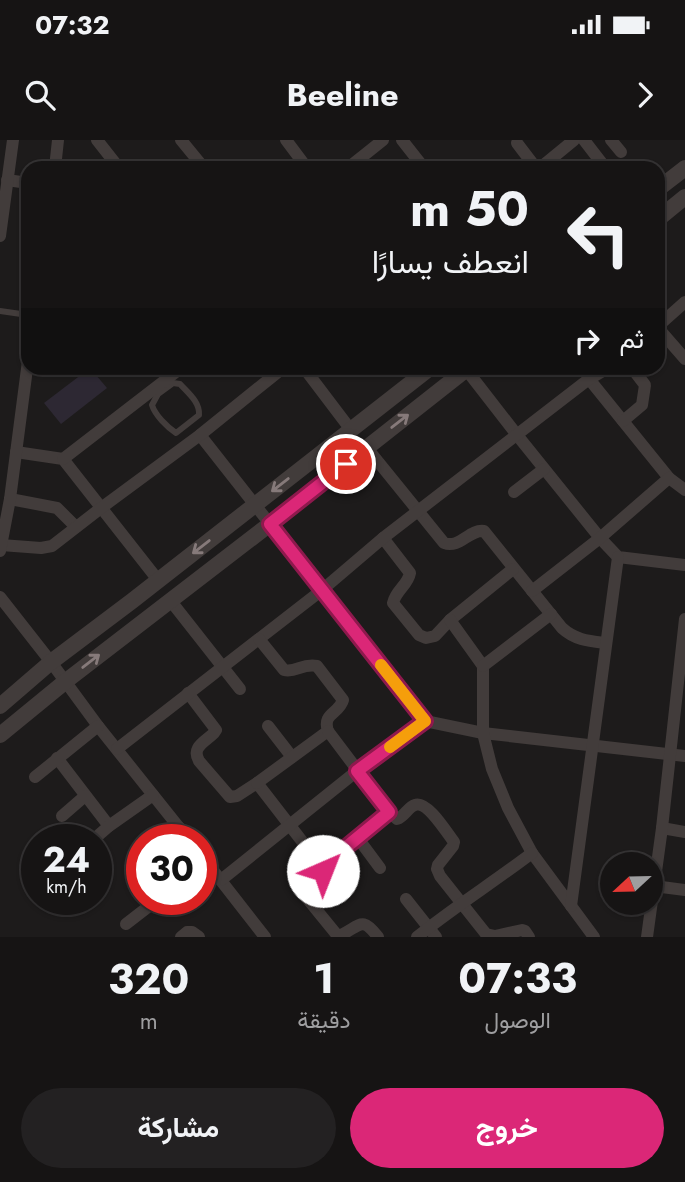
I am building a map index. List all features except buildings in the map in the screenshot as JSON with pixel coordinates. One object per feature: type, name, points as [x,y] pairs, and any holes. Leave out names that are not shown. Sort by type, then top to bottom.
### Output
[{"type":"street","points":[[0,236],[13,140]]},
{"type":"street","points":[[56,161],[58,140]]},
{"type":"street","points":[[97,140],[114,161]]},
{"type":"street","points":[[181,140],[198,161]]},
{"type":"street","points":[[286,140],[301,161]]},
{"type":"street","points":[[357,161],[383,140]]},
{"type":"street","points":[[402,140],[418,161]]},
{"type":"street","points":[[611,140],[621,152]]},
{"type":"street","points":[[548,161],[575,141],[598,161]]},
{"type":"street","points":[[517,143],[532,161]]},
{"type":"street","points":[[665,184],[685,168]]},
{"type":"street","points":[[7,180],[21,182]]},
{"type":"street","points":[[665,213],[685,197]]},
{"type":"street","points":[[665,321],[685,302]]},
{"type":"street","points":[[665,335],[685,359]]},
{"type":"street","points":[[0,552],[10,499],[26,375]]},
{"type":"street","points":[[64,459],[174,375]]},
{"type":"street","points":[[1,545],[46,548],[52,546],[200,435],[273,375]]},
{"type":"street","points":[[309,375],[351,430]]},
{"type":"street","points":[[0,706],[51,662],[421,375]]},
{"type":"street","points":[[0,734],[457,375]]},
{"type":"street","points":[[471,375],[544,469],[618,557],[685,565]]},
{"type":"street","points":[[117,749],[322,590],[383,538],[596,375]]},
{"type":"street","points":[[623,422],[642,405],[645,385],[637,375]]},
{"type":"street","points":[[589,379],[670,478],[685,490]]},
{"type":"street","points":[[200,435],[425,721],[483,733],[685,756]]},
{"type":"street","points":[[367,448],[441,541],[454,545],[477,531],[484,531],[562,628],[573,637],[606,643]]},
{"type":"street","points":[[16,452],[64,459],[158,580]]},
{"type":"street","points":[[514,492],[544,469]]},
{"type":"street","points":[[533,591],[670,478]]},
{"type":"street","points":[[10,499],[57,508],[76,527]]},
{"type":"street","points":[[383,538],[410,573],[393,603],[419,635],[426,638],[435,636],[450,620],[513,569]]},
{"type":"street","points":[[571,906],[618,557]]},
{"type":"street","points":[[0,597],[177,824]]},
{"type":"street","points":[[170,600],[240,689]]},
{"type":"street","points":[[483,666],[551,614]]},
{"type":"street","points":[[659,852],[685,619]]},
{"type":"street","points":[[450,620],[483,666],[483,733],[501,792],[532,853],[594,937]]},
{"type":"street","points":[[259,639],[284,670],[317,666],[341,697],[341,705],[327,719],[328,731],[389,812],[397,819],[404,816],[413,805],[427,807],[454,842],[438,865],[440,876],[488,935],[522,930],[529,937]]},
{"type":"street","points":[[188,693],[216,730],[196,751],[196,755],[230,797],[237,796],[257,783],[328,731]]},
{"type":"street","points":[[221,880],[357,771],[425,721]]},
{"type":"street","points":[[35,777],[98,726]]},
{"type":"street","points":[[268,726],[292,757]]},
{"type":"street","points":[[58,758],[107,824]]},
{"type":"street","points":[[257,783],[322,867],[322,877],[307,892],[309,901],[337,935],[364,924],[378,937]]},
{"type":"street","points":[[112,824],[153,794]]},
{"type":"street","points":[[62,816],[85,796]]},
{"type":"street","points":[[322,867],[389,812]]},
{"type":"street","points":[[662,828],[685,832]]},
{"type":"street","points":[[357,837],[380,868]]},
{"type":"street","points":[[417,937],[432,932],[462,902],[532,853]]},
{"type":"street","points":[[217,876],[262,933],[248,937]]},
{"type":"street","points":[[663,888],[685,890]]},
{"type":"street","points":[[406,899],[432,932]]},
{"type":"street","points":[[126,924],[138,915]]},
{"type":"street","points":[[648,937],[651,915]]},
{"type":"street","points":[[181,937],[187,932],[199,937]]},
{"type":"lane","points":[[0,311],[21,314]]},
{"type":"lane","points":[[173,383],[180,384],[199,408],[199,415],[191,422],[176,433],[170,429],[152,405],[160,388],[173,383]]},
{"type":"lane","points":[[191,422],[200,435]]},
{"type":"shaded area","points":[[81,375],[96,375],[107,388],[61,424],[44,403]]},
{"type":"slow traffic","points":[[381,665],[425,721],[390,747]]},
{"type":"route","points":[[323,871],[322,867],[389,812],[357,771],[425,721],[270,524],[346,464]]}]
